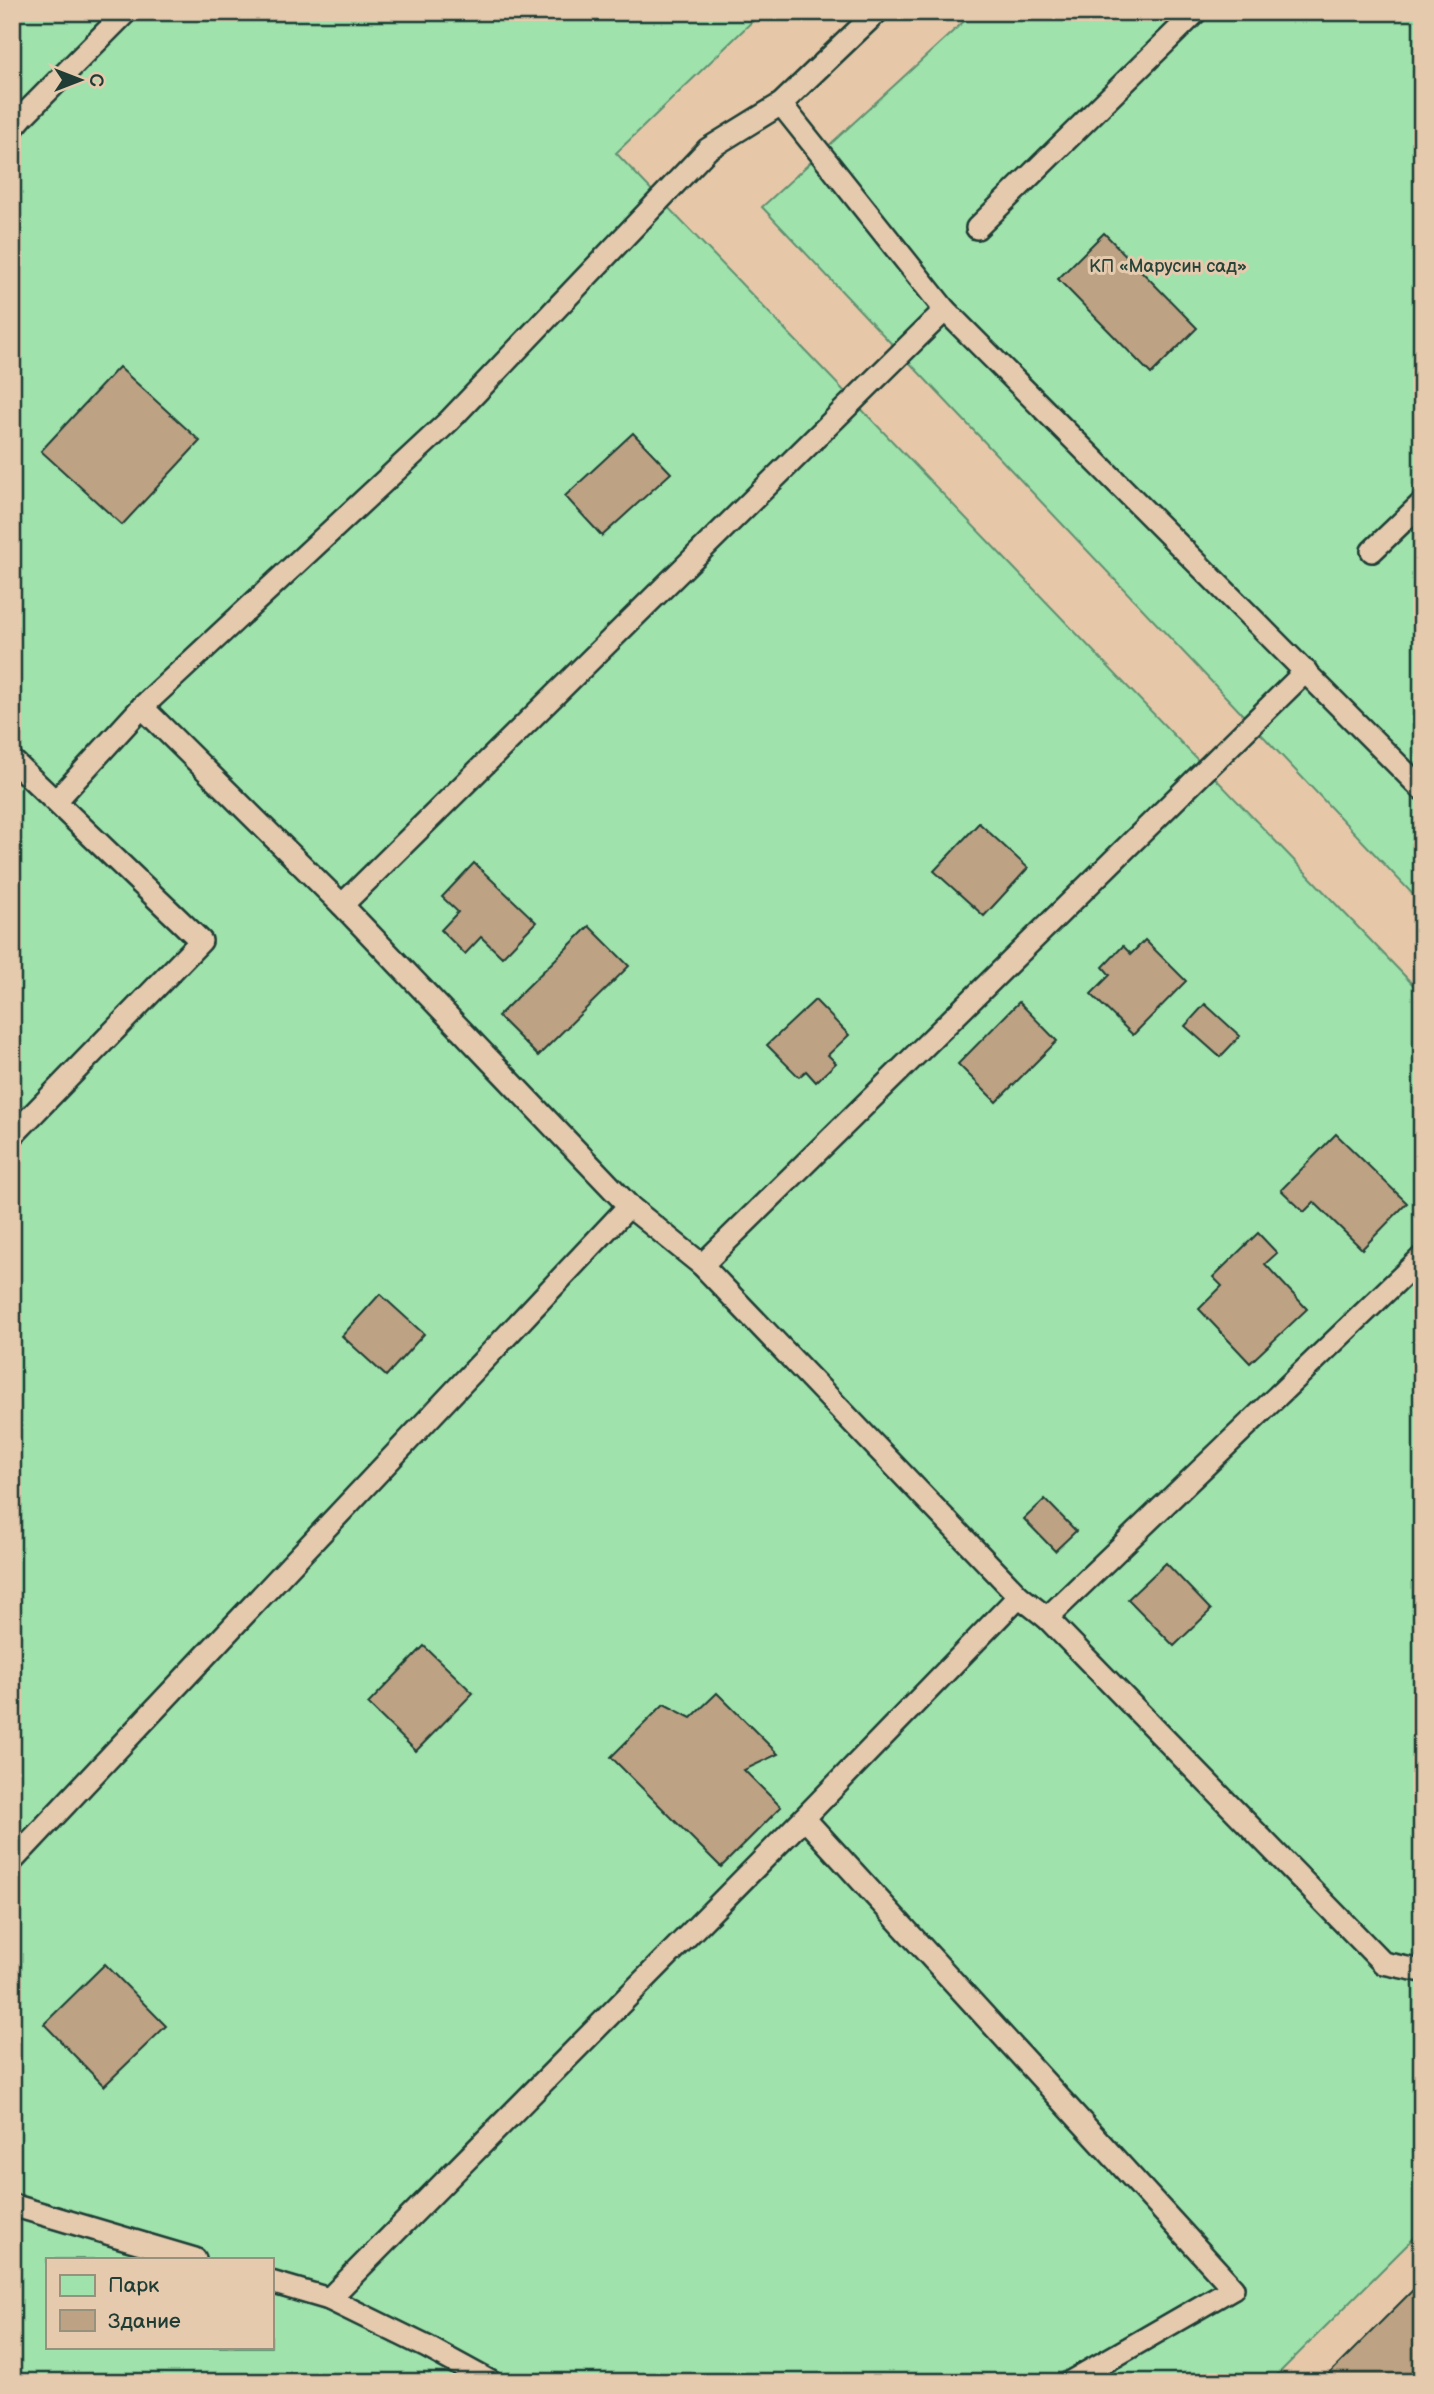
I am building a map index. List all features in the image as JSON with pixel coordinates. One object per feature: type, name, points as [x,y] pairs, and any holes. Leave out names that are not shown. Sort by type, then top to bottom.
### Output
[{"type":"lane","points":[[16,117],[126,12]]},
{"type":"lane","points":[[56,802],[142,707],[449,421],[708,149],[781,104],[877,12]]},
{"type":"lane","points":[[977,229],[1196,12]]},
{"type":"lane","points":[[781,104],[945,310],[1422,789]]},
{"type":"lane","points":[[342,905],[945,310]]},
{"type":"lane","points":[[1372,551],[1422,503]]},
{"type":"lane","points":[[702,1265],[1306,671]]},
{"type":"lane","points":[[142,707],[342,905],[629,1206],[702,1265],[1019,1596],[1047,1618],[1382,1963],[1422,1971]]},
{"type":"lane","points":[[12,760],[201,941],[12,1136]]},
{"type":"lane","points":[[12,1861],[629,1206]]},
{"type":"lane","points":[[1047,1618],[1422,1257]]},
{"type":"lane","points":[[329,2299],[1019,1596]]},
{"type":"lane","points":[[804,1818],[1233,2288],[1070,2382]]},
{"type":"lane","points":[[12,2205],[192,2258]]},
{"type":"lane","points":[[273,2283],[329,2299],[491,2382]]},
{"type":"green space","points":[[12,12],[762,12],[616,153],[1422,994],[1422,2230],[1270,2382],[12,2382]]},
{"type":"green space","name":"КП «Марусин сад»","points":[[974,12],[1422,12],[1422,904],[762,207]]},
{"type":"building","points":[[1104,233],[1197,328],[1151,374],[1058,279]]},
{"type":"building","points":[[119,367],[200,441],[122,525],[41,451]]},
{"type":"building","points":[[633,433],[671,473],[602,536],[565,496]]},
{"type":"building","points":[[979,823],[1028,868],[984,916],[934,871]]},
{"type":"building","points":[[474,863],[536,922],[502,957],[481,937],[465,954],[441,930],[458,912],[442,897]]},
{"type":"building","points":[[589,926],[629,966],[538,1056],[498,1016]]},
{"type":"building","points":[[1145,940],[1186,981],[1133,1035],[1091,994],[1110,975],[1103,967],[1123,946],[1131,954]]},
{"type":"building","points":[[815,1000],[849,1035],[828,1055],[836,1063],[816,1082],[806,1071],[799,1077],[767,1045]]},
{"type":"building","points":[[1019,1002],[1057,1041],[996,1102],[958,1064]]},
{"type":"building","points":[[1205,1004],[1240,1036],[1220,1057],[1185,1026]]},
{"type":"building","points":[[1336,1134],[1407,1203],[1362,1249],[1314,1202],[1304,1212],[1281,1190]]},
{"type":"building","points":[[1258,1233],[1277,1253],[1265,1264],[1307,1309],[1250,1363],[1199,1309],[1222,1286],[1213,1277]]},
{"type":"building","points":[[380,1294],[424,1334],[386,1376],[342,1336]]},
{"type":"building","points":[[1045,1499],[1076,1531],[1055,1551],[1024,1519]]},
{"type":"building","points":[[1166,1563],[1211,1610],[1174,1646],[1128,1599]]},
{"type":"building","points":[[424,1646],[473,1693],[416,1751],[368,1704]]},
{"type":"building","points":[[717,1693],[778,1754],[744,1770],[781,1807],[721,1867],[611,1757],[664,1704],[691,1718]]},
{"type":"building","points":[[105,1964],[166,2026],[104,2086],[44,2024]]},
{"type":"building","points":[[1422,2281],[1422,2382],[1321,2382]]}]
